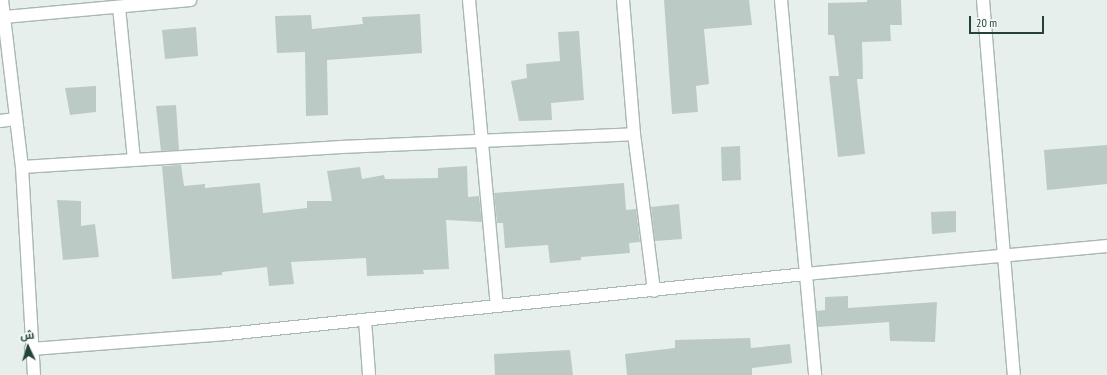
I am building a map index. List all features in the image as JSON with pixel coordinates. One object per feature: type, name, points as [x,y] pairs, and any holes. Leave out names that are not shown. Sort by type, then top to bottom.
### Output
[{"type":"street","points":[[2,0],[22,167],[31,349],[34,375]]},
{"type":"street","points":[[4,17],[190,0]]},
{"type":"street","points":[[469,0],[497,306]]},
{"type":"street","points":[[623,0],[634,134],[654,291]]},
{"type":"street","points":[[781,0],[815,375]]},
{"type":"street","points":[[983,0],[1002,255],[1014,375]]},
{"type":"street","points":[[119,7],[134,159]]},
{"type":"street","points":[[0,121],[16,120]]},
{"type":"street","points":[[22,167],[134,159],[634,134]]},
{"type":"street","points":[[31,349],[227,334],[654,291],[806,274],[1107,246]]},
{"type":"street","points":[[364,320],[369,375]]},
{"type":"building","points":[[664,0],[749,0],[752,25],[704,29],[709,84],[696,86],[698,112],[672,114]]},
{"type":"building","points":[[867,0],[901,0],[902,25],[890,25],[891,41],[862,42],[863,79],[857,79],[865,154],[838,157],[829,76],[839,76],[834,35],[828,35],[828,3],[867,2]]},
{"type":"building","points":[[420,14],[422,53],[327,60],[328,115],[306,116],[305,52],[277,53],[275,16],[311,15],[312,29],[363,24],[362,17]]},
{"type":"building","points":[[196,27],[198,56],[165,59],[162,30]]},
{"type":"building","points":[[579,31],[584,100],[551,103],[552,120],[519,121],[511,81],[527,78],[526,64],[560,61],[558,32]]},
{"type":"building","points":[[96,86],[96,112],[70,115],[65,88]]},
{"type":"building","points":[[176,105],[179,150],[161,151],[156,106]]},
{"type":"building","points":[[1107,145],[1107,184],[1047,190],[1044,150]]},
{"type":"building","points":[[740,146],[741,180],[722,181],[721,147]]},
{"type":"building","points":[[181,165],[184,186],[205,184],[205,188],[260,183],[263,213],[307,208],[307,201],[332,201],[327,171],[360,167],[362,179],[384,175],[385,179],[438,178],[438,168],[467,166],[468,197],[479,196],[482,222],[446,220],[449,269],[423,270],[424,274],[367,276],[366,258],[291,262],[294,284],[269,286],[267,267],[222,272],[222,275],[172,279],[162,166]]},
{"type":"building","points":[[624,183],[626,210],[636,209],[640,242],[629,243],[630,253],[581,257],[581,260],[550,263],[548,245],[505,248],[503,223],[497,223],[494,193]]},
{"type":"building","points":[[57,200],[81,201],[81,226],[95,224],[99,257],[63,260]]},
{"type":"building","points":[[679,204],[682,239],[655,241],[651,207]]},
{"type":"building","points":[[956,211],[956,232],[932,234],[931,212]]},
{"type":"building","points":[[848,296],[848,308],[937,302],[935,342],[890,341],[889,322],[818,327],[817,311],[825,310],[825,297]]},
{"type":"building","points":[[750,338],[751,348],[790,344],[792,363],[752,368],[752,375],[627,375],[625,354],[675,348],[675,340]]},
{"type":"building","points":[[570,350],[573,375],[495,375],[494,354]]}]
